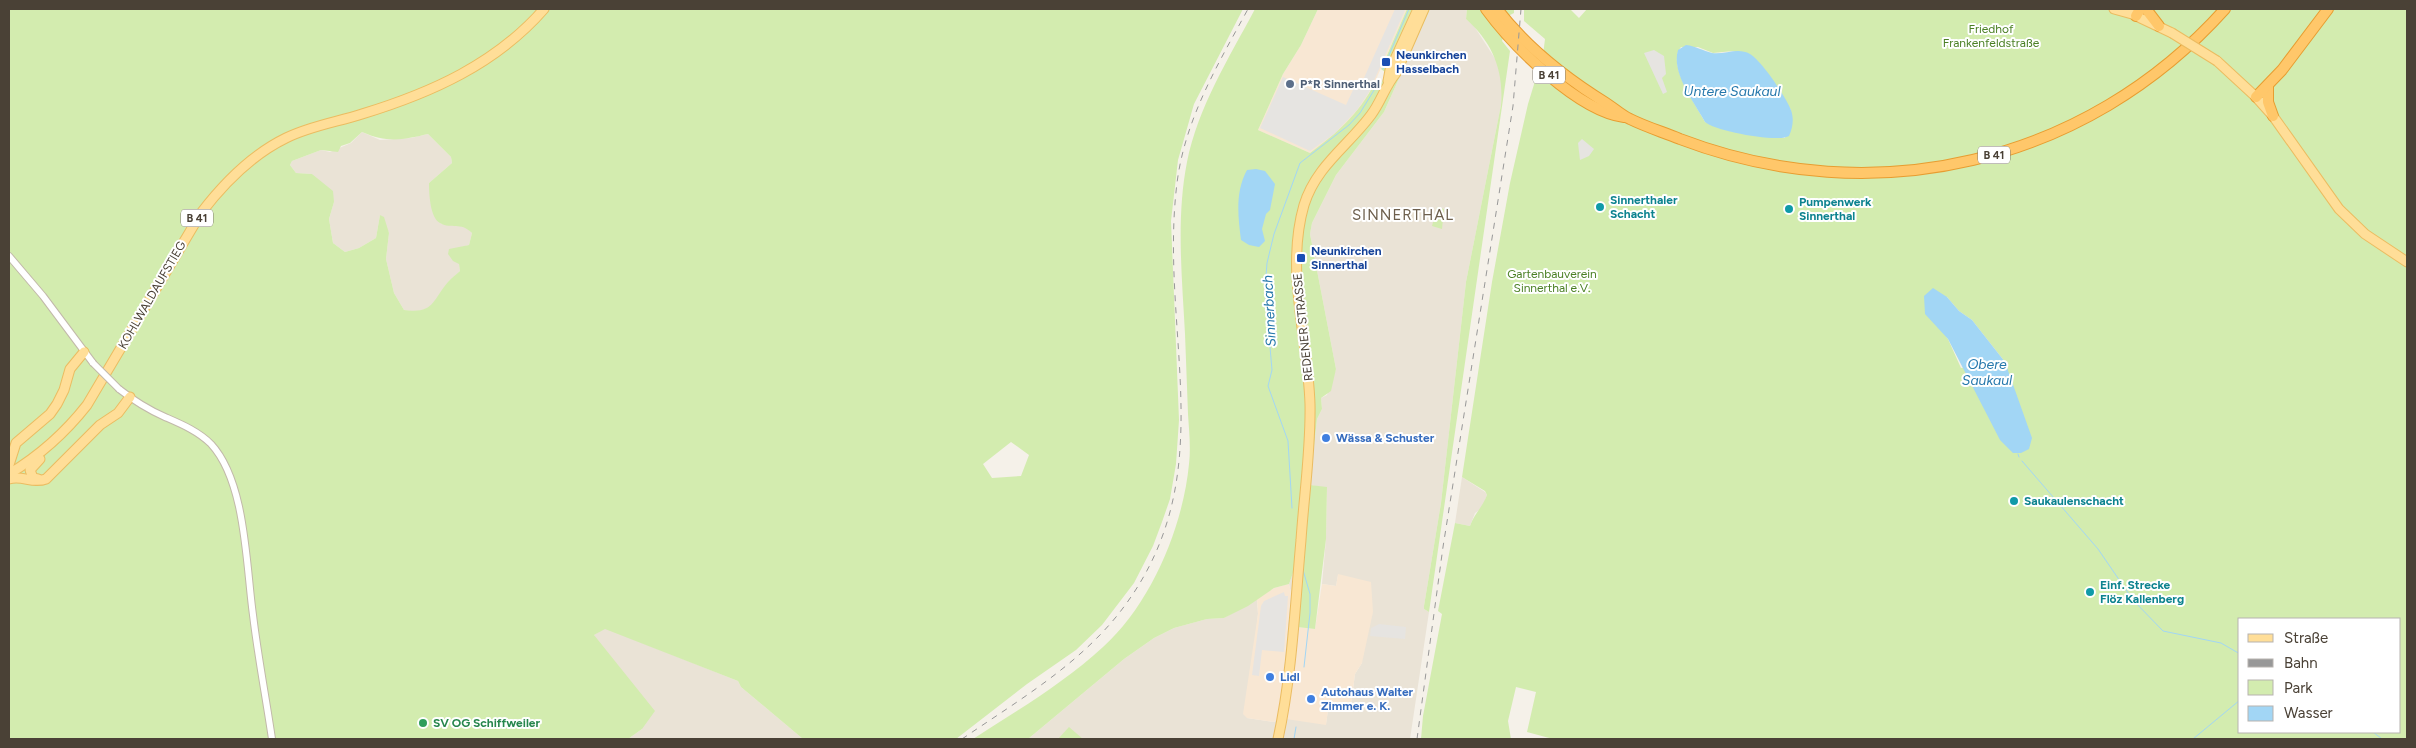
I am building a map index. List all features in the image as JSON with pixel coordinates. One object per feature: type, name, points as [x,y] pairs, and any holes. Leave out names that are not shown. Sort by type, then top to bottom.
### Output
[{"type":"highway","name":"B 41","points":[[1486,9],[1514,42],[1551,76],[1594,106],[1613,115],[1627,118],[1711,150],[1779,166],[1851,173],[1932,168],[1975,160],[2023,146],[2094,114],[2124,96],[2164,67],[2198,38],[2225,9]]},
{"type":"highway","name":"B 41","points":[[1496,9],[1518,34],[1558,70],[1627,118]]},
{"type":"highway","points":[[2146,9],[2159,26]]},
{"type":"highway","points":[[2256,97],[2268,86],[2328,9]]},
{"type":"highway","points":[[2268,86],[2268,102],[2273,116]]},
{"type":"main road","name":"KOHLWALDAUFSTIEG","points":[[9,474],[32,460],[76,418],[98,388],[200,213],[217,192],[244,166],[269,147],[298,133],[404,101],[457,77],[496,53],[519,34],[544,9]]},
{"type":"main road","name":"REDENER STRASSE","points":[[1278,739],[1282,719],[1298,570],[1310,422],[1309,371],[1296,277],[1298,228],[1305,203],[1315,181],[1338,150],[1372,114],[1418,9]]},
{"type":"main road","name":"REDENER STRASSE","points":[[1388,81],[1396,73],[1424,9]]},
{"type":"main road","points":[[2114,9],[2136,12],[2217,61],[2256,97],[2273,116],[2339,209],[2365,234],[2407,262]]},
{"type":"main road","points":[[9,465],[16,443],[50,414],[64,390],[70,369],[84,352]]},
{"type":"main road","points":[[9,479],[20,478],[33,482],[41,481],[53,473],[100,425],[118,413],[130,397]]},
{"type":"main road","points":[[53,473],[36,480],[31,477],[30,470],[61,438],[76,418]]},
{"type":"main road","points":[[28,433],[15,448],[15,454],[20,459],[30,457],[59,436]]},
{"type":"street","points":[[9,256],[44,296],[93,363],[119,390],[164,417],[183,425],[209,442],[220,455],[233,482],[240,513],[272,739]]},
{"type":"shaded area","points":[[1318,9],[1407,9],[1374,84],[1359,110],[1338,133],[1310,153],[1258,130],[1283,74],[1301,45]]},
{"type":"shaded area","name":"P*R Sinnerthal","points":[[1395,9],[1405,10],[1369,92],[1357,110],[1334,134],[1310,151],[1260,128],[1283,77],[1346,105],[1353,90],[1364,78]]},
{"type":"shaded area","points":[[1430,9],[1467,9],[1466,19],[1474,26],[1496,60],[1503,84],[1501,105],[1466,282],[1441,503],[1424,606],[1424,609],[1429,612],[1410,739],[1028,739],[1124,659],[1154,638],[1174,628],[1207,619],[1224,618],[1257,599],[1258,614],[1247,718],[1274,722],[1279,719],[1291,593],[1289,584],[1293,573],[1302,574],[1297,627],[1326,724],[1328,710],[1350,712],[1355,674],[1362,663],[1338,575],[1336,586],[1322,584],[1326,539],[1327,488],[1310,485],[1317,419],[1322,409],[1321,398],[1327,395],[1336,369],[1310,234],[1312,223],[1336,175],[1384,112]]},
{"type":"shaded area","points":[[1654,50],[1664,56],[1666,74],[1662,78],[1667,92],[1663,94],[1644,53]]},
{"type":"shaded area","points":[[362,132],[380,140],[411,138],[428,134],[451,157],[452,163],[429,183],[441,224],[465,226],[472,233],[469,245],[458,248],[460,271],[449,281],[433,306],[418,312],[404,310],[394,293],[386,259],[389,233],[380,215],[376,238],[359,248],[345,252],[333,243],[329,219],[334,202],[312,174],[296,173],[290,165],[292,161],[321,150],[330,152],[351,143]]},
{"type":"shaded area","points":[[1582,139],[1594,149],[1589,156],[1580,160],[1578,143]]},
{"type":"shaded area","points":[[1462,477],[1487,495],[1482,508],[1475,513],[1470,526],[1455,523]]},
{"type":"shaded area","points":[[1338,574],[1371,582],[1373,612],[1362,663],[1355,674],[1350,712],[1328,710],[1326,725],[1286,719],[1297,627],[1315,629],[1322,584],[1336,586]]},
{"type":"shaded area","points":[[1289,584],[1291,593],[1279,719],[1274,722],[1247,718],[1243,714],[1258,614],[1257,599],[1274,588]]},
{"type":"shaded area","points":[[1284,592],[1285,596],[1288,596],[1284,652],[1262,650],[1259,676],[1252,675],[1261,606],[1264,601]]},
{"type":"shaded area","points":[[1379,624],[1406,627],[1405,639],[1370,636],[1371,628]]},
{"type":"shaded area","points":[[605,628],[738,681],[741,687],[803,739],[628,739],[642,729],[594,635]]},
{"type":"green space","points":[[9,9],[1243,9],[1194,104],[1178,160],[1171,221],[1179,420],[1176,464],[1170,499],[1153,546],[1134,583],[1102,625],[1076,650],[1027,684],[956,739],[803,739],[741,687],[738,681],[605,629],[594,635],[655,711],[642,729],[628,739],[9,739]],"holes":[[[362,132],[387,139],[411,138],[428,134],[451,157],[452,163],[429,183],[432,211],[440,223],[448,226],[464,227],[472,233],[469,245],[449,249],[448,254],[453,261],[459,264],[460,271],[449,281],[427,308],[414,311],[404,310],[394,293],[386,259],[389,233],[384,217],[380,215],[376,238],[359,248],[345,252],[333,243],[329,219],[334,202],[333,191],[312,174],[296,173],[290,165],[292,161],[321,150],[338,152],[341,146],[350,143]],[[1011,442],[1029,455],[1021,476],[992,478],[983,464]]]},
{"type":"green space","points":[[1255,9],[1318,9],[1301,45],[1283,74],[1258,130],[1310,153],[1354,114],[1374,84],[1379,89],[1391,59],[1385,72],[1381,69],[1407,9],[1430,9],[1384,112],[1336,175],[1312,223],[1310,234],[1336,369],[1331,391],[1321,398],[1322,409],[1317,419],[1310,485],[1327,487],[1326,539],[1315,629],[1297,627],[1301,574],[1293,573],[1289,584],[1274,588],[1248,606],[1224,618],[1207,619],[1174,628],[1154,638],[1124,659],[1028,739],[973,739],[1057,684],[1103,647],[1136,609],[1150,587],[1172,538],[1186,488],[1190,451],[1181,269],[1182,204],[1187,162],[1206,102]]},
{"type":"green space","points":[[1467,9],[1514,9],[1514,13],[1510,15],[1502,41],[1510,51],[1429,612],[1424,609],[1424,606],[1441,503],[1466,282],[1501,105],[1498,68],[1483,37],[1466,19]]},
{"type":"green space","points":[[1524,9],[1570,9],[1579,18],[1587,9],[2407,9],[2407,739],[1553,739],[1527,732],[1536,692],[1516,687],[1508,721],[1511,739],[1421,739],[1423,716],[1442,614],[1438,611],[1455,523],[1470,526],[1487,495],[1485,491],[1462,477],[1492,282],[1510,183],[1528,104],[1543,55],[1545,39],[1524,21]],"holes":[[[1681,47],[1698,47],[1713,53],[1733,51],[1756,60],[1791,110],[1785,138],[1730,131],[1705,122],[1684,85],[1677,64],[1677,54]],[[1947,297],[1959,311],[1972,320],[2005,362],[1961,368],[1948,339],[1938,326]]]},
{"type":"green space","points":[[1437,207],[1444,209],[1442,229],[1432,226]]},
{"type":"green space","points":[[1069,727],[1083,739],[1058,739]]},
{"type":"water","name":"Untere Saukaul","points":[[1686,45],[1712,53],[1741,51],[1755,58],[1773,80],[1791,110],[1793,123],[1789,136],[1773,138],[1747,135],[1721,129],[1705,122],[1685,87],[1678,68],[1678,50]]},
{"type":"water","points":[[1247,170],[1265,171],[1275,184],[1270,210],[1266,214],[1262,229],[1265,241],[1259,247],[1249,245],[1241,240],[1238,213],[1239,195],[1243,178]]},
{"type":"water","name":"Obere Saukaul","points":[[1933,288],[1947,297],[1959,311],[1972,320],[2005,362],[2032,438],[2029,449],[2021,453],[2013,453],[2000,440],[1948,339],[1925,314],[1924,296]]},
{"type":"waterway","name":"Sinnerbach","points":[[1383,69],[1409,9]]},
{"type":"waterway","name":"Sinnerbach","points":[[1292,508],[1288,441],[1268,386],[1272,370],[1265,289],[1267,263],[1274,234],[1300,163],[1349,125],[1360,113],[1376,87]]},
{"type":"waterway","points":[[2022,461],[2098,549],[2133,600],[2163,631],[2221,643],[2238,653]]},
{"type":"waterway","name":"Sinnerbach","points":[[1303,570],[1310,594],[1310,613],[1304,667]]},
{"type":"waterway","points":[[2193,739],[2238,702]]},
{"type":"waterway","name":"Sinnerbach","points":[[1294,739],[1296,727]]},
{"type":"waterway","points":[[2374,733],[2382,739]]},
{"type":"railway","points":[[962,739],[1044,683],[1082,652],[1116,617],[1150,565],[1170,513],[1179,460],[1181,406],[1173,240],[1177,183],[1181,159],[1195,114],[1204,93],[1248,9]]},
{"type":"railway","points":[[1417,739],[1443,547],[1513,106],[1521,9]]},
{"type":"place","name":"Neunkirchen Hasselbach","points":[[1386,62]]},
{"type":"place","name":"P*R Sinnerthal","points":[[1290,84]]},
{"type":"place","name":"Sinnerthaler Schacht","points":[[1600,207]]},
{"type":"place","name":"Pumpenwerk Sinnerthal","points":[[1789,209]]},
{"type":"place","name":"Neunkirchen Sinnerthal","points":[[1301,258]]},
{"type":"place","name":"Wässa & Schuster","points":[[1326,438]]},
{"type":"place","name":"Saukaulenschacht","points":[[2014,501]]},
{"type":"place","name":"Einf. Strecke Flöz Kallenberg","points":[[2090,592]]},
{"type":"place","name":"Lidl","points":[[1270,677]]},
{"type":"place","name":"Autohaus Walter Zimmer e. K.","points":[[1311,699]]},
{"type":"place","name":"SV OG Schiffweiler","points":[[423,723]]},
{"type":"district","name":"SINNERTHAL","points":[[1403,215]]},
{"type":"park label","name":"Friedhof Frankenfeldstraße","points":[[1991,36]]},
{"type":"park label","name":"Gartenbauverein Sinnerthal e.V.","points":[[1552,281]]}]
